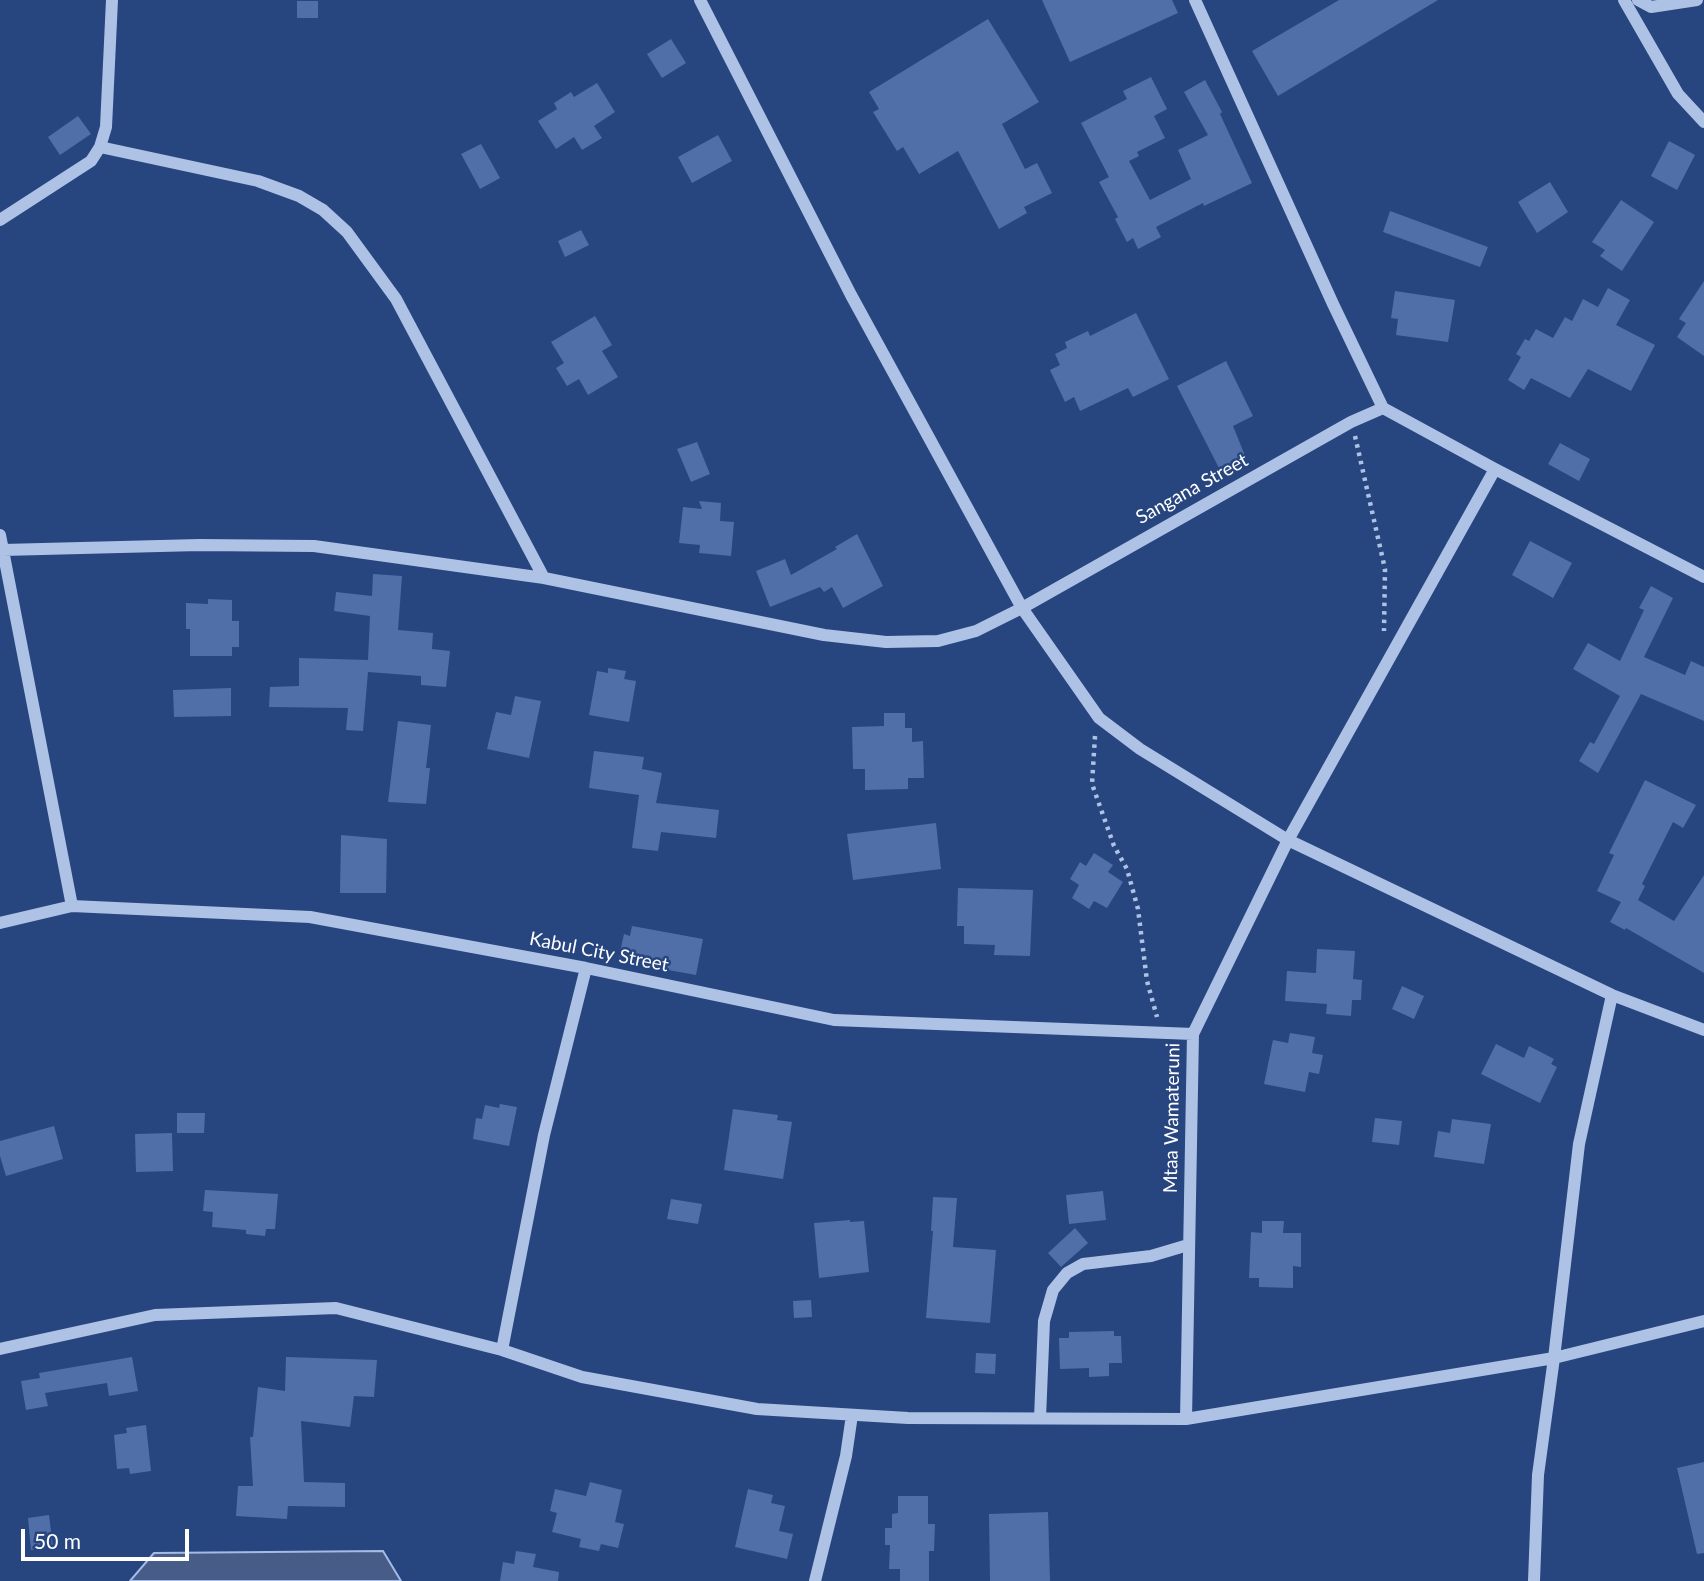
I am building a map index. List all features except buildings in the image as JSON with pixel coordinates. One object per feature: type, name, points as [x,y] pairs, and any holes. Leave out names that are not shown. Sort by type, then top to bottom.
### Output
[{"type":"street","points":[[0,220],[91,161],[100,147],[106,127],[112,0]]},
{"type":"street","points":[[700,0],[851,295],[1022,608],[1099,718],[1140,749],[1288,840],[1612,995],[1704,1030]]},
{"type":"street","points":[[1195,0],[1383,408],[1704,577]]},
{"type":"street","points":[[1624,0],[1678,94],[1704,122]]},
{"type":"street","points":[[1638,0],[1650,7],[1697,0]]},
{"type":"street","points":[[100,147],[258,181],[299,196],[323,210],[347,232],[396,299],[544,578]]},
{"type":"street","name":"Sangana Street","points":[[3,550],[199,545],[314,546],[544,578],[824,635],[886,642],[937,641],[976,631],[1022,608],[1351,422],[1383,408]]},
{"type":"street","name":"Mtaa Wamateruni","points":[[1186,1419],[1193,1034],[1288,840],[1495,469]]},
{"type":"street","points":[[0,535],[72,906]]},
{"type":"street","name":"Kabul City Street","points":[[0,923],[72,906],[310,916],[586,968],[834,1020],[1193,1034]]},
{"type":"street","points":[[502,1350],[544,1135],[586,968]]},
{"type":"street","points":[[1534,1581],[1538,1475],[1579,1144],[1612,995]]},
{"type":"street","points":[[1040,1418],[1044,1321],[1054,1290],[1067,1273],[1083,1264],[1151,1256],[1188,1245]]},
{"type":"street","points":[[0,1349],[155,1315],[337,1308],[502,1350],[582,1377],[744,1407],[908,1418],[1186,1419],[1554,1358],[1704,1321]]},
{"type":"street","points":[[815,1581],[846,1456],[852,1415]]},
{"type":"path","points":[[1351,422],[1385,569],[1384,667]]},
{"type":"path","points":[[1099,718],[1095,730],[1092,784],[1114,846],[1127,869],[1138,909],[1147,981],[1162,1033]]},
{"type":"water","points":[[383,1551],[401,1581],[130,1581],[154,1553]]}]
